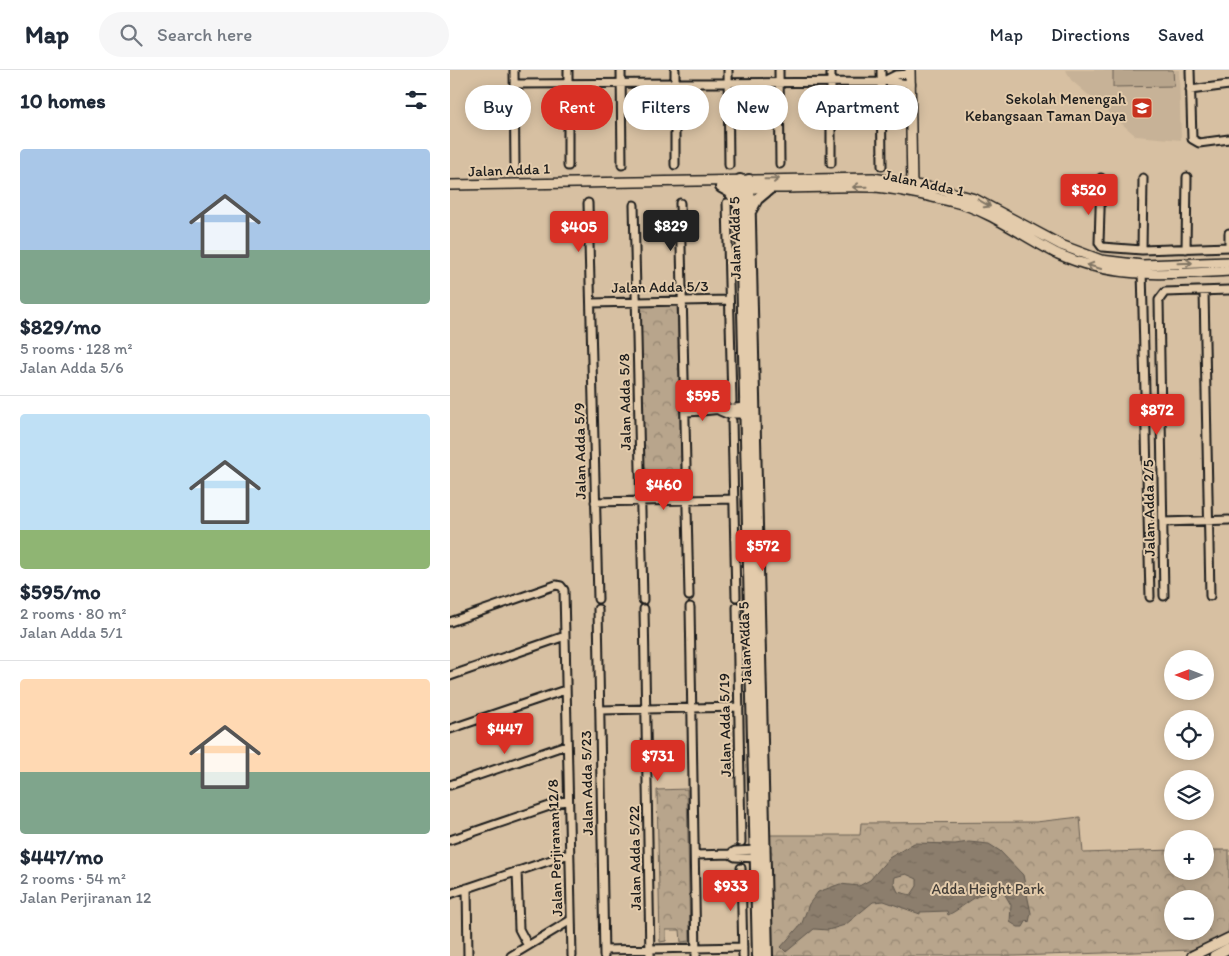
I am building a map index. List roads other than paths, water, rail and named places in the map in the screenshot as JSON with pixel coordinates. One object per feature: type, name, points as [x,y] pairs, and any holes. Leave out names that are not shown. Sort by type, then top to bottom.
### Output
[{"type":"main road","name":"Jalan Adda 5","points":[[745,184],[761,854],[767,956]]},
{"type":"main road","points":[[721,187],[730,192],[746,211],[769,189]]},
{"type":"main road","name":"Jalan Adda 5","points":[[758,956],[761,854]]},
{"type":"street","points":[[514,70],[514,167]]},
{"type":"street","points":[[568,70],[568,166]]},
{"type":"street","points":[[621,70],[622,164]]},
{"type":"street","points":[[675,70],[675,165]]},
{"type":"street","points":[[728,70],[729,165]]},
{"type":"street","points":[[779,70],[780,164]]},
{"type":"street","points":[[831,70],[831,163]]},
{"type":"street","points":[[882,70],[882,166]]},
{"type":"street","points":[[1190,70],[1192,139],[1195,142],[1229,139]]},
{"type":"street","points":[[882,82],[896,75],[910,72],[912,189]]},
{"type":"street","points":[[514,84],[779,82],[882,82],[910,84]]},
{"type":"street","points":[[1190,90],[1229,85]]},
{"type":"street","points":[[1186,176],[1186,249]]},
{"type":"street","name":"Jalan Adda 1","points":[[688,182],[721,187],[745,184],[873,178],[974,208],[1025,237],[1080,263],[1117,272],[1142,275],[1229,271]]},
{"type":"street","points":[[1101,178],[1099,243],[1102,247],[1142,250],[1229,247],[1229,233]]},
{"type":"street","points":[[1142,250],[1143,178]]},
{"type":"street","name":"Jalan Adda 1","points":[[450,185],[688,182],[745,184],[769,189],[874,187],[960,193],[976,198],[1030,230],[1084,255],[1118,263],[1142,265],[1229,262]]},
{"type":"street","points":[[588,203],[591,303]]},
{"type":"street","points":[[680,203],[690,596]]},
{"type":"street","points":[[727,204],[732,402]]},
{"type":"street","name":"Jalan Adda 5/8","points":[[634,205],[643,600]]},
{"type":"street","points":[[1142,265],[1150,597]]},
{"type":"street","points":[[1210,596],[1204,291],[1229,290]]},
{"type":"street","name":"Jalan Adda 2/5","points":[[1164,596],[1159,300],[1165,292],[1204,291]]},
{"type":"street","name":"Jalan Adda 5/3","points":[[591,303],[729,300]]},
{"type":"street","name":"Jalan Adda 5/9","points":[[591,303],[598,600]]},
{"type":"street","points":[[685,412],[720,411],[727,414],[750,410]]},
{"type":"street","points":[[732,421],[736,597]]},
{"type":"street","points":[[595,502],[733,499]]},
{"type":"street","points":[[1163,522],[1229,520]]},
{"type":"street","name":"Jalan Perjiranan 12/8","points":[[450,622],[556,586],[561,586],[564,590],[567,800],[572,956]]},
{"type":"street","points":[[690,607],[696,952]]},
{"type":"street","name":"Jalan Adda 5/19","points":[[737,607],[741,842]]},
{"type":"street","name":"Jalan Adda 5/23","points":[[598,609],[604,953]]},
{"type":"street","name":"Jalan Adda 5/22","points":[[644,609],[650,953]]},
{"type":"street","points":[[450,676],[565,636]]},
{"type":"street","points":[[450,729],[565,690]]},
{"type":"street","points":[[600,710],[739,707]]},
{"type":"street","points":[[450,785],[566,746]]},
{"type":"street","points":[[450,840],[567,800]]},
{"type":"street","points":[[450,894],[569,854]]},
{"type":"street","points":[[694,855],[730,854],[735,858],[761,854]]},
{"type":"street","points":[[742,868],[743,956]]},
{"type":"street","points":[[517,871],[519,929],[528,946]]},
{"type":"street","points":[[467,888],[468,956]]},
{"type":"street","points":[[512,956],[571,920]]},
{"type":"street","points":[[1192,956],[1229,938]]},
{"type":"street","points":[[604,953],[696,952],[743,947]]},
{"type":"street","points":[[1214,956],[1229,948]]},
{"type":"water","points":[[969,842],[989,844],[1000,851],[1023,875],[1031,913],[1029,922],[1027,920],[1023,927],[1018,927],[1010,922],[1011,905],[1004,893],[988,892],[948,915],[947,911],[920,912],[920,914],[884,901],[873,902],[845,925],[828,930],[814,929],[786,952],[781,947],[802,923],[809,904],[818,892],[840,884],[859,886],[870,880],[889,858],[914,843],[955,844]],"holes":[[[906,874],[917,879],[917,886],[911,895],[898,892],[894,883],[895,877]]]},
{"type":"place","name":"Sekolah Menengah Kebangsaan Taman Daya","points":[[1142,108]]},
{"type":"park label","name":"Adda Height Park","points":[[988,889]]}]
